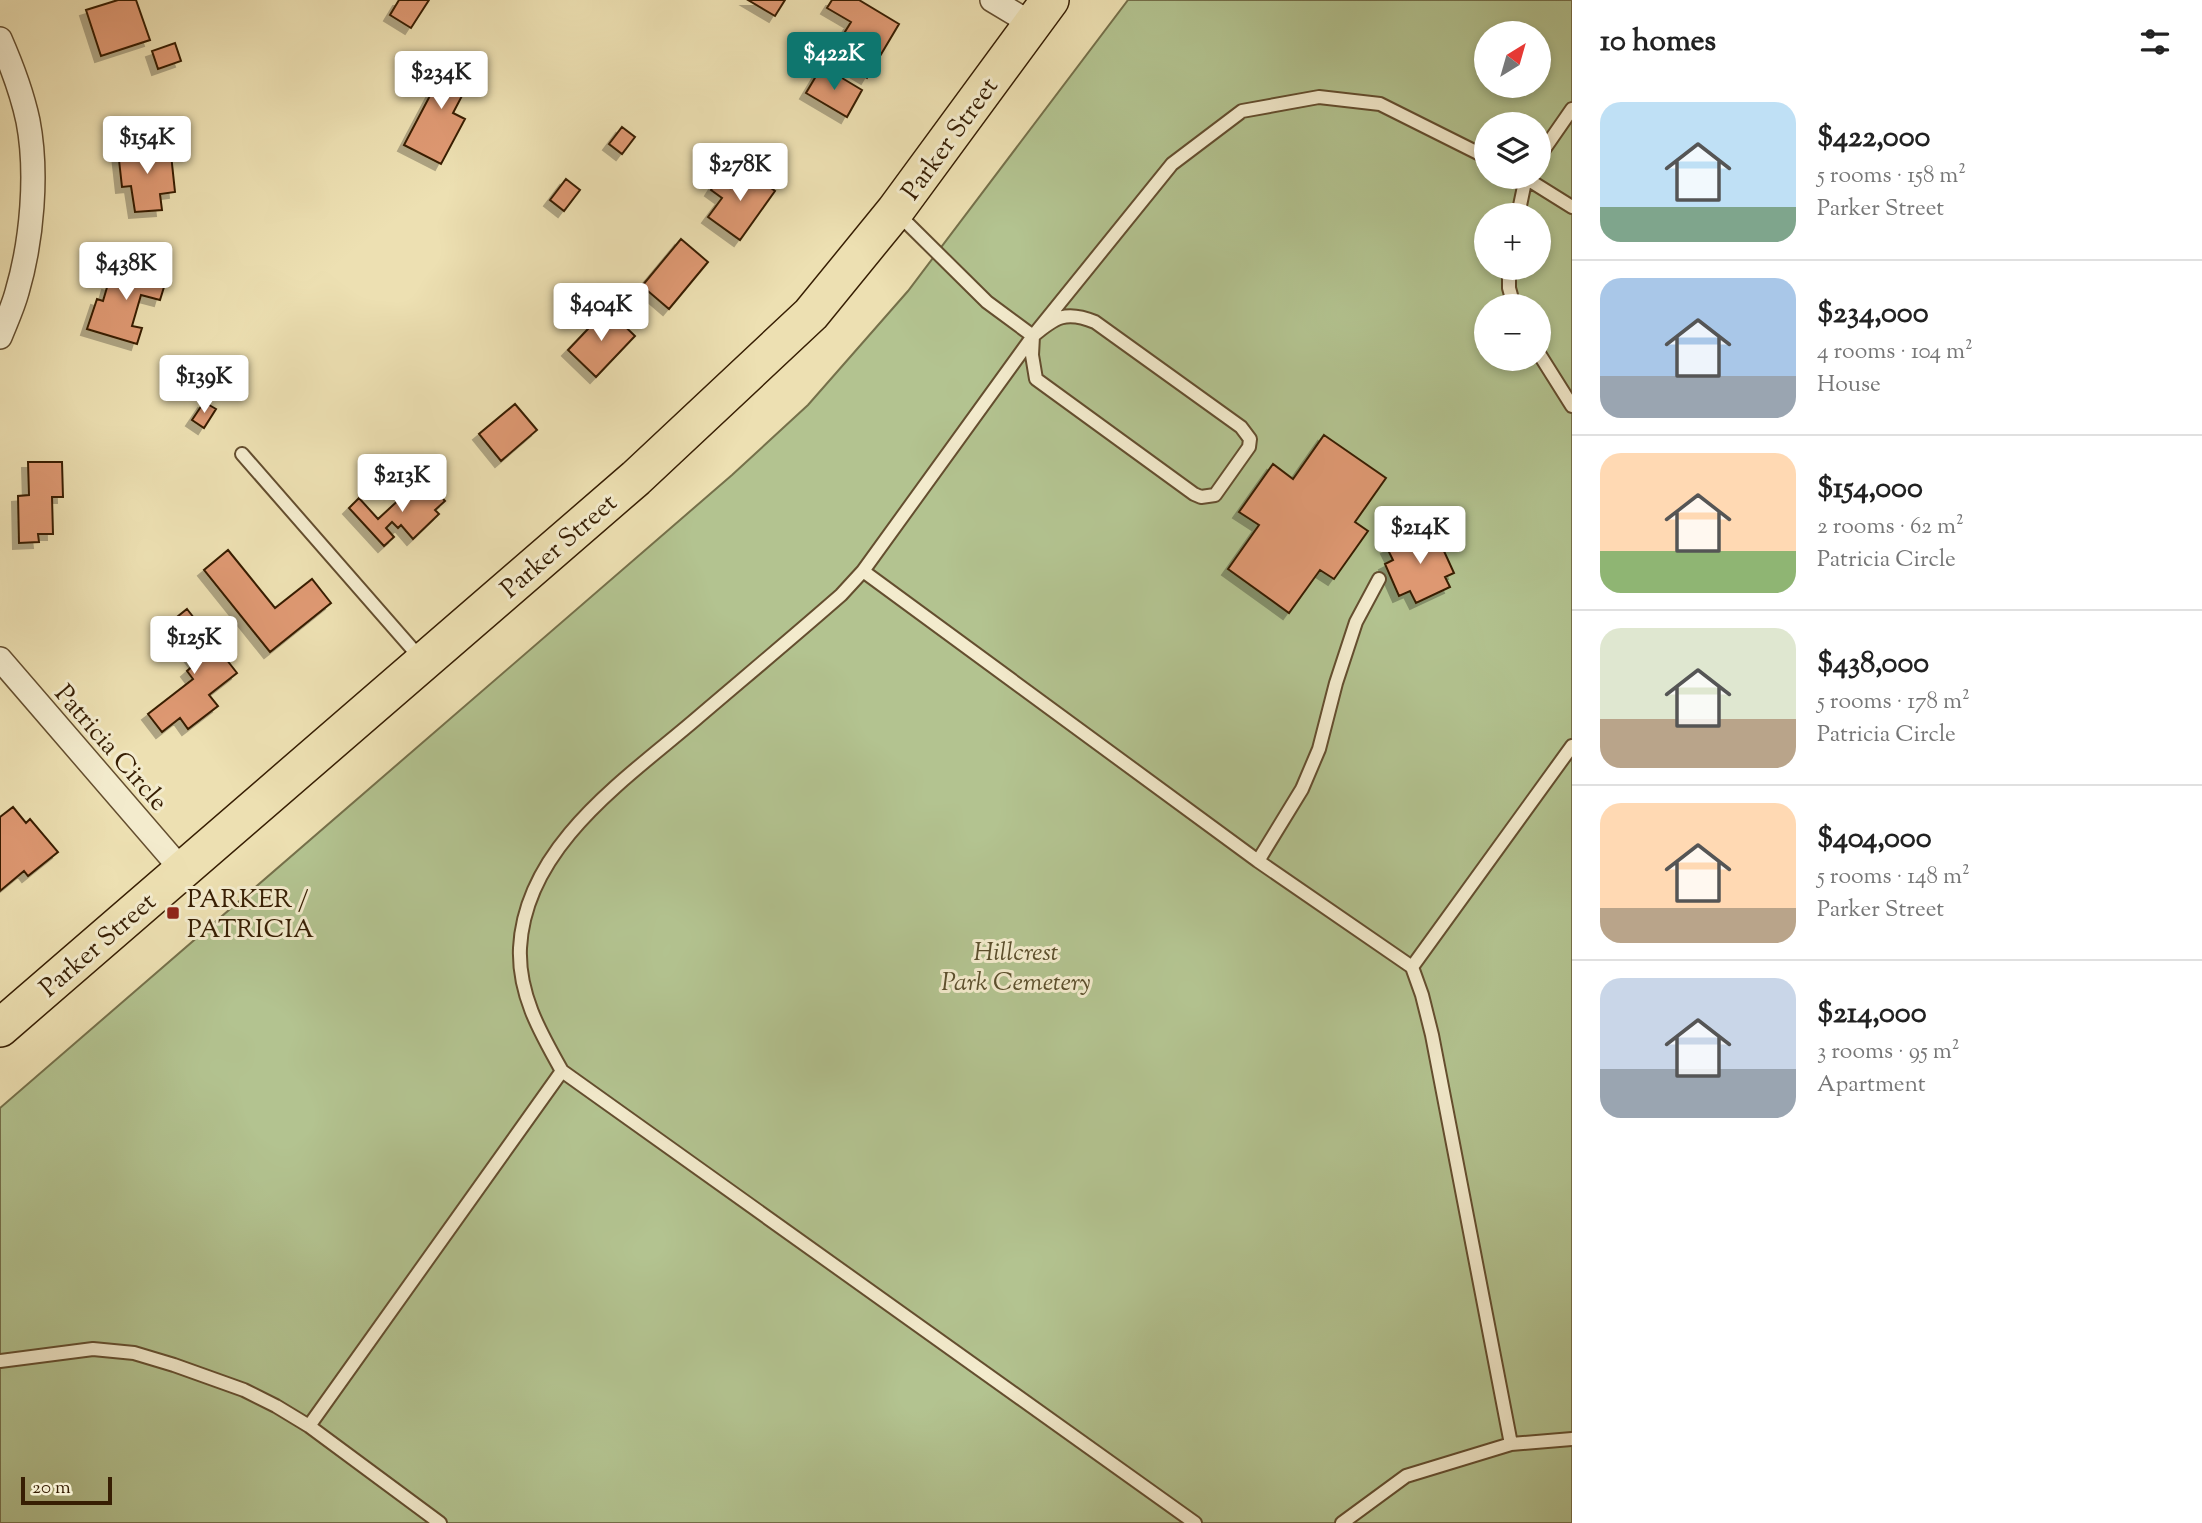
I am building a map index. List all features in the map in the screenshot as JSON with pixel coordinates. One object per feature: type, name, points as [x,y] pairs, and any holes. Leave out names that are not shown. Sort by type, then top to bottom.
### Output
[{"type":"main road","name":"Parker Street","points":[[0,1028],[636,478],[811,314],[895,211],[1041,12]]},
{"type":"street","points":[[992,0],[1041,12]]},
{"type":"street","points":[[0,39],[28,121],[33,190],[27,249],[17,293],[0,337]]},
{"type":"street","name":"Patricia Circle","points":[[0,659],[182,870]]},
{"type":"lane","points":[[1195,1523],[562,1071],[526,1002],[520,947],[525,915],[545,868],[557,849],[594,806],[816,617],[863,571],[1033,336],[1172,164],[1242,111],[1319,97],[1380,104],[1474,151]]},
{"type":"lane","points":[[1551,139],[1572,109]]},
{"type":"lane","points":[[1544,189],[1572,207]]},
{"type":"lane","points":[[895,211],[987,302],[1033,336]]},
{"type":"lane","points":[[1065,316],[1080,316],[1095,322],[1241,427],[1250,439],[1247,453],[1215,495],[1201,497],[1194,494],[1036,379],[1032,355],[1033,336],[1051,320],[1065,316]]},
{"type":"lane","points":[[1550,371],[1572,406]]},
{"type":"lane","points":[[242,454],[424,662]]},
{"type":"lane","points":[[863,571],[1258,861],[1412,967],[1433,1035],[1511,1444]]},
{"type":"lane","points":[[1258,861],[1286,818],[1319,749],[1336,683],[1356,622],[1379,579]]},
{"type":"lane","points":[[1412,967],[1572,746]]},
{"type":"lane","points":[[309,1426],[562,1071]]},
{"type":"lane","points":[[0,1361],[93,1349],[134,1353],[174,1364],[276,1406],[309,1426],[440,1523]]},
{"type":"lane","points":[[1342,1523],[1406,1476],[1511,1444],[1572,1439]]},
{"type":"green space","name":"Hillcrest Park Cemetery","points":[[1128,0],[1572,0],[1572,1523],[0,1523],[0,1108],[732,475],[808,405],[908,291]]},
{"type":"building","points":[[118,0],[136,0],[150,40],[101,56],[86,10]]},
{"type":"building","points":[[399,0],[429,0],[411,28],[390,15]]},
{"type":"building","points":[[748,0],[785,0],[775,16]]},
{"type":"building","points":[[832,0],[859,0],[899,24],[867,78],[830,56],[851,22],[827,8]]},
{"type":"building","points":[[175,43],[181,61],[158,69],[152,51]]},
{"type":"building","points":[[447,53],[476,69],[453,113],[465,119],[441,164],[404,145],[433,90],[429,87]]},
{"type":"building","points":[[822,66],[862,90],[847,117],[806,93]]},
{"type":"building","points":[[622,127],[635,137],[622,154],[609,144]]},
{"type":"building","points":[[170,145],[175,192],[160,194],[162,210],[135,212],[131,186],[122,187],[118,151]]},
{"type":"building","points":[[744,168],[775,191],[740,240],[708,217],[722,198],[711,190],[718,179],[730,188]]},
{"type":"building","points":[[566,179],[580,190],[564,211],[550,200]]},
{"type":"building","points":[[681,239],[708,262],[669,309],[642,286]]},
{"type":"building","points":[[126,261],[168,274],[160,300],[141,295],[132,326],[142,328],[137,344],[87,329],[97,299],[103,301],[108,284],[118,287]]},
{"type":"building","points":[[607,309],[635,336],[596,377],[568,350]]},
{"type":"building","points":[[204,402],[216,409],[204,428],[192,420]]},
{"type":"building","points":[[515,404],[537,430],[501,461],[479,434]]},
{"type":"building","points":[[1324,435],[1386,478],[1355,522],[1368,531],[1334,579],[1320,570],[1289,613],[1228,569],[1259,525],[1239,512],[1273,464],[1293,479]]},
{"type":"building","points":[[28,462],[62,462],[63,497],[52,497],[53,534],[38,534],[39,542],[19,543],[18,496],[29,495]]},
{"type":"building","points":[[416,484],[425,495],[433,488],[445,501],[435,510],[439,514],[413,539],[401,525],[398,528],[392,522],[386,528],[394,537],[384,546],[349,508],[359,498],[378,519]]},
{"type":"building","points":[[1433,527],[1454,573],[1445,577],[1450,587],[1416,603],[1410,591],[1399,596],[1385,564],[1393,560],[1387,548]]},
{"type":"building","points":[[228,550],[275,608],[312,579],[331,603],[270,652],[204,570]]},
{"type":"building","points":[[187,609],[237,673],[209,695],[218,706],[188,729],[180,718],[162,732],[148,714],[193,679],[187,671],[196,663],[167,625]]},
{"type":"building","points":[[13,807],[26,823],[30,819],[58,852],[28,876],[24,871],[0,891],[0,817]]},
{"type":"place","name":"PARKER / PATRICIA","points":[[173,913]]}]
